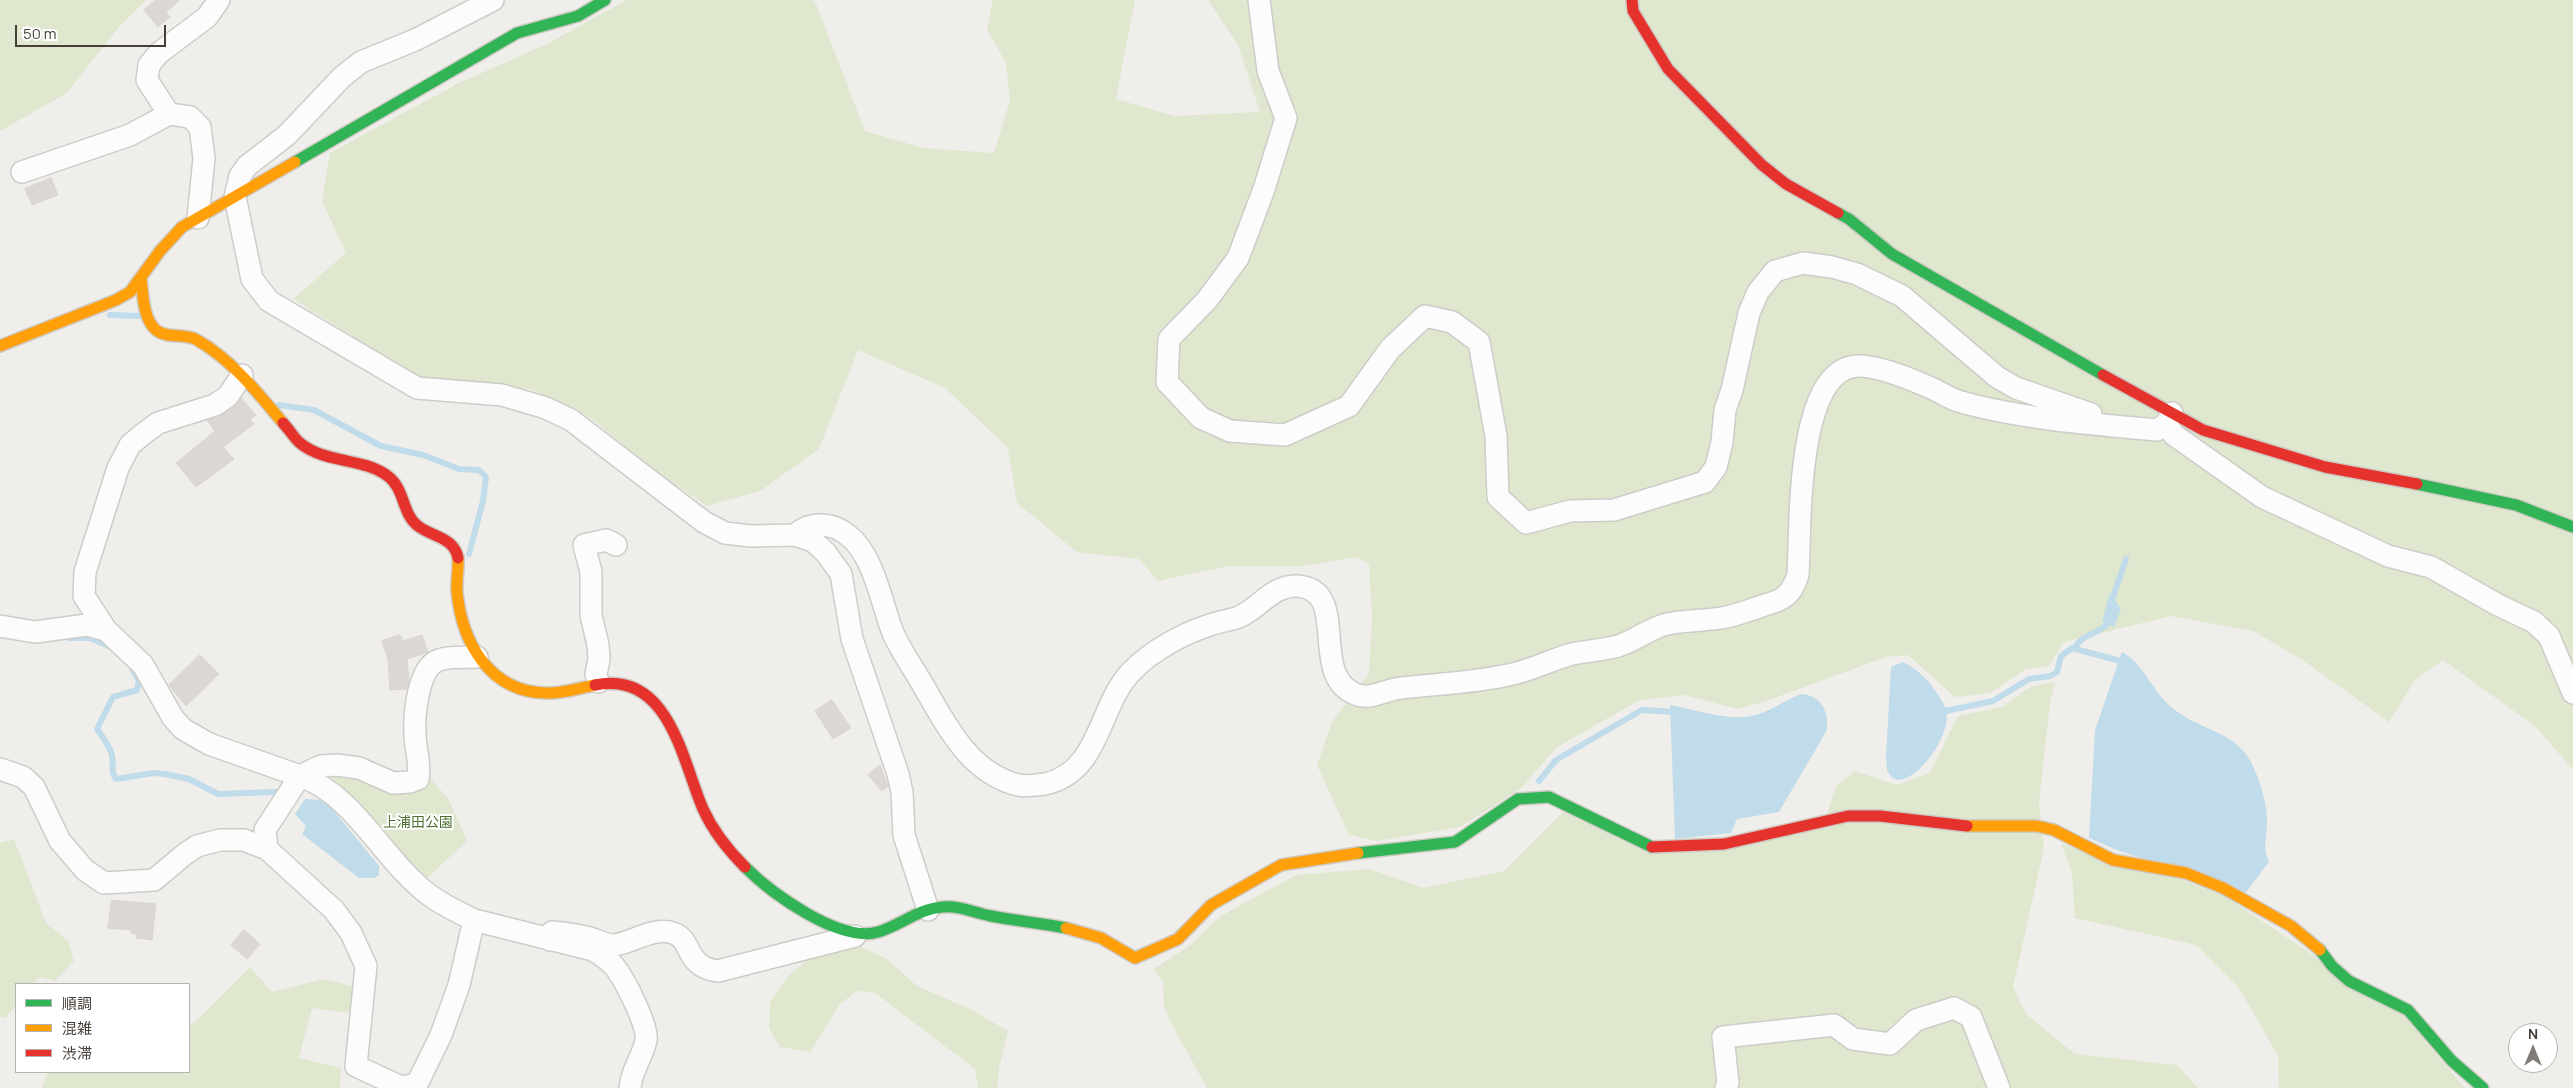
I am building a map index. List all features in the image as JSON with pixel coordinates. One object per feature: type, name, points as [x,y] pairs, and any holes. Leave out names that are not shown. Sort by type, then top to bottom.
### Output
[{"type":"street","points":[[169,114],[147,80],[149,66],[159,53],[207,17],[219,0]]},
{"type":"street","points":[[493,0],[415,40],[361,62],[348,72],[287,135],[247,166],[240,176],[235,197],[252,280],[269,301],[417,388],[502,395],[546,408],[572,420],[704,522],[725,533],[751,536],[794,535],[813,541],[826,554],[841,574],[855,648],[898,774],[902,792],[904,834],[925,903]]},
{"type":"street","points":[[0,346],[116,300],[130,292],[141,279],[149,265],[182,227],[517,33],[578,16],[605,0]]},
{"type":"street","points":[[1258,0],[1268,72],[1286,118],[1264,189],[1238,258],[1208,300],[1169,339],[1167,382],[1200,418],[1230,430],[1285,435],[1349,406],[1390,349],[1425,316],[1452,322],[1479,342],[1496,436],[1498,497],[1526,523],[1570,511],[1614,510],[1705,482],[1716,467],[1722,442],[1725,410],[1732,390],[1749,313],[1755,299],[1775,271],[1803,263],[1832,267],[1856,274],[1902,296],[1996,377],[2016,388],[2102,418],[2110,425]]},
{"type":"street","points":[[1632,0],[1633,11],[1668,69],[1762,165],[1786,184],[1849,219],[1892,254],[2169,419],[2325,467],[2404,481],[2516,505],[2573,527]]},
{"type":"street","points":[[22,172],[130,135],[169,114],[190,117],[200,127],[204,158],[198,218]]},
{"type":"street","points":[[141,279],[151,321],[158,331],[198,341],[242,375],[300,443],[309,450],[371,467],[390,478],[400,488],[412,520],[417,526],[454,546],[458,556],[457,594],[477,657],[485,668],[511,686],[531,691],[552,694],[597,679],[625,684],[646,695],[669,723],[712,826],[742,865],[781,896],[835,927],[855,936]]},
{"type":"street","points":[[794,535],[803,527],[818,524],[831,526],[850,536],[862,553],[880,588],[894,635],[957,742],[987,771],[1021,786],[1037,785],[1053,782],[1076,768],[1091,748],[1124,679],[1135,668],[1188,634],[1212,624],[1242,616],[1278,589],[1290,586],[1311,589],[1325,603],[1330,659],[1335,673],[1350,690],[1362,696],[1371,696],[1389,689],[1505,676],[1576,653],[1622,645],[1659,626],[1722,618],[1784,598],[1794,587],[1798,575],[1804,473],[1809,428],[1826,387],[1836,375],[1847,369],[1861,366],[1884,372],[1929,387],[1956,400],[1988,408],[2157,430],[2169,419]]},
{"type":"street","points":[[242,375],[228,396],[215,405],[158,423],[130,445],[118,468],[85,572],[84,596],[106,630],[143,665],[173,718],[183,729],[209,744],[300,776],[332,793],[427,894],[474,920],[593,950],[606,958],[618,970],[644,1026],[646,1038],[633,1072],[630,1088]]},
{"type":"street","points":[[2169,419],[2174,435],[2262,497],[2388,556],[2431,567],[2484,598],[2534,622],[2549,636],[2573,693]]},
{"type":"street","points":[[597,679],[599,659],[598,645],[591,616],[591,572],[584,546],[606,540],[616,545]]},
{"type":"street","points":[[0,626],[35,632],[87,625],[106,630]]},
{"type":"street","points":[[267,849],[265,830],[300,776],[321,766],[337,765],[359,768],[393,783],[410,782],[418,779],[420,766],[415,724],[416,706],[423,677],[429,666],[439,660],[477,657]]},
{"type":"street","points":[[0,769],[23,777],[34,787],[60,841],[85,870],[104,883],[154,880],[197,846],[220,840],[244,840],[267,849],[334,910],[351,933],[366,966],[356,1066],[401,1087],[416,1084],[441,1035],[460,985],[474,920]]},
{"type":"street","points":[[550,940],[552,932],[581,936],[613,945],[656,932],[673,932],[680,937],[694,960],[704,969],[718,971],[883,930],[925,903],[968,910],[989,916],[1057,924],[1088,933],[1113,944],[1135,958],[1178,939],[1211,905],[1282,865],[1316,858],[1455,842],[1518,799],[1536,796],[1549,797],[1572,807],[1650,847],[1667,848],[1724,844],[1848,816],[1880,816],[1971,826],[2037,826],[2054,830],[2113,860],[2186,873],[2224,888],[2291,926],[2317,946],[2332,966],[2349,981],[2408,1010],[2452,1061],[2483,1088]]},
{"type":"street","points":[[1726,1088],[1728,1083],[1723,1037],[1834,1025],[1853,1039],[1890,1044],[1916,1020],[1954,1008],[1971,1017],[1999,1088]]},
{"type":"green space","points":[[0,0],[146,0],[118,28],[67,93],[0,131]]},
{"type":"green space","points":[[627,0],[812,0],[816,4],[865,131],[923,148],[994,153],[1010,100],[1006,63],[987,29],[993,0],[1135,0],[1116,99],[1174,116],[1260,112],[1238,45],[1208,0],[2573,0],[2573,770],[2536,727],[2443,660],[2415,680],[2389,722],[2301,659],[2253,631],[2171,616],[2064,642],[2049,666],[2026,669],[1990,693],[1955,697],[1908,655],[1886,657],[1766,701],[1738,709],[1684,695],[1640,700],[1557,747],[1521,788],[1460,827],[1377,841],[1349,835],[1317,765],[1332,722],[1369,674],[1372,617],[1369,564],[1357,557],[1303,566],[1228,566],[1158,581],[1139,559],[1077,552],[1017,503],[1008,448],[945,388],[858,350],[819,449],[760,491],[707,506],[664,477],[589,417],[531,389],[423,380],[293,299],[346,253],[322,201],[330,153],[457,84],[547,44]]},
{"type":"green space","points":[[2055,682],[2050,703],[2039,802],[2044,848],[2013,987],[2026,1014],[2075,1054],[2177,1065],[2198,1088],[1207,1088],[1170,1021],[1164,1005],[1163,982],[1154,969],[1192,944],[1219,917],[1296,875],[1370,869],[1423,888],[1504,871],[1563,812],[1648,853],[1822,827],[1837,785],[1855,771],[1897,785],[1930,773],[1958,716],[2002,707],[2030,687]]},
{"type":"green space","name":"上浦田公園","points":[[329,773],[426,773],[449,800],[467,841],[424,881],[350,802]]},
{"type":"green space","points":[[14,839],[46,923],[68,941],[74,961],[55,981],[40,977],[34,983],[15,983],[15,1006],[5,1018],[0,1017],[0,843]]},
{"type":"green space","points":[[2061,844],[2176,878],[2226,897],[2403,1015],[2465,1088],[2279,1088],[2278,1056],[2239,988],[2196,945],[2075,918],[2072,873]]},
{"type":"green space","points":[[860,946],[887,959],[917,986],[972,1010],[1008,1031],[999,1068],[997,1088],[978,1088],[975,1069],[875,993],[857,991],[840,1004],[810,1052],[780,1047],[769,1028],[770,1003],[788,976],[809,958]]},
{"type":"green space","points":[[250,967],[272,992],[323,979],[352,986],[354,997],[351,1013],[312,1008],[299,1058],[341,1068],[340,1088],[42,1088],[48,1073],[190,1073],[190,1024],[195,1022]]},
{"type":"water","points":[[2110,593],[2121,609],[2114,627],[2102,621]]},
{"type":"water","points":[[2122,652],[2136,663],[2169,705],[2194,722],[2230,739],[2249,758],[2265,803],[2267,821],[2265,847],[2269,862],[2246,892],[2117,850],[2089,838],[2095,730]]},
{"type":"water","points":[[1903,662],[1921,674],[1935,690],[1945,707],[1947,720],[1936,749],[1926,762],[1915,773],[1904,779],[1895,779],[1888,772],[1886,757],[1891,667]]},
{"type":"water","points":[[1802,694],[1815,698],[1823,706],[1827,717],[1827,730],[1779,812],[1737,819],[1731,833],[1675,839],[1670,705],[1737,717],[1765,712]]},
{"type":"water","points":[[305,799],[325,800],[379,866],[379,875],[374,878],[359,878],[302,834],[306,826],[295,814]]},
{"type":"building","points":[[156,0],[180,0],[166,12],[170,17],[158,27],[144,10]]},
{"type":"building","points":[[51,178],[58,195],[32,205],[25,189]]},
{"type":"building","points":[[241,398],[256,415],[250,420],[254,424],[223,447],[234,459],[196,487],[176,463],[215,431],[207,420],[222,415],[235,406]]},
{"type":"building","points":[[400,635],[403,641],[422,635],[428,652],[407,659],[409,682],[407,689],[390,690],[388,659],[382,641]]},
{"type":"building","points":[[200,655],[219,674],[186,706],[169,685]]},
{"type":"building","points":[[832,700],[851,728],[833,739],[815,711]]},
{"type":"building","points":[[880,765],[888,786],[882,791],[868,775]]},
{"type":"building","points":[[112,900],[156,904],[152,940],[136,938],[136,934],[131,933],[131,930],[108,928]]},
{"type":"building","points":[[244,930],[260,944],[247,959],[231,945]]},
{"type":"waterway","points":[[110,315],[140,316]]},
{"type":"waterway","points":[[279,405],[314,410],[381,446],[423,455],[459,469],[479,470],[486,477],[483,501],[469,554]]},
{"type":"waterway","points":[[2111,603],[2126,559]]},
{"type":"waterway","points":[[2075,649],[2082,639],[2104,627],[2110,618]]},
{"type":"waterway","points":[[68,635],[69,638],[90,638],[113,648]]},
{"type":"waterway","points":[[1941,712],[1993,701],[2029,679],[2050,676],[2057,672],[2061,656],[2072,648],[2124,662]]},
{"type":"waterway","points":[[129,663],[139,681],[137,690],[113,697],[97,729],[111,751],[113,773],[116,779],[154,773],[189,779],[218,794],[277,792]]},
{"type":"waterway","points":[[1539,781],[1556,760],[1642,710],[1676,712]]},
{"type":"traffic: fast","points":[[295,162],[517,33],[578,16],[605,0]]},
{"type":"traffic: fast","points":[[1838,213],[1849,219],[1892,254],[2103,375]]},
{"type":"traffic: fast","points":[[2417,484],[2516,505],[2573,527]]},
{"type":"traffic: fast","points":[[1358,853],[1455,842],[1518,799],[1549,797],[1652,847]]},
{"type":"traffic: fast","points":[[745,867],[772,890],[807,914],[845,930],[862,933],[878,932],[917,914],[942,907],[961,908],[1000,918],[1066,928]]},
{"type":"traffic: fast","points":[[2320,950],[2332,966],[2349,981],[2408,1010],[2452,1061],[2483,1088]]},
{"type":"traffic: slow","points":[[0,346],[116,300],[130,292],[160,251],[182,227],[295,162]]},
{"type":"traffic: slow","points":[[141,279],[148,320],[156,330],[160,333],[192,338],[209,348],[243,377],[283,423]]},
{"type":"traffic: slow","points":[[458,558],[457,592],[465,629],[482,661],[495,674],[509,684],[526,690],[546,693],[565,692],[595,685]]},
{"type":"traffic: slow","points":[[1967,826],[2037,826],[2054,830],[2113,860],[2186,873],[2223,888],[2291,926],[2320,950]]},
{"type":"traffic: slow","points":[[1066,928],[1101,938],[1135,958],[1178,939],[1211,905],[1281,865],[1358,853]]},
{"type":"traffic: jam","points":[[1632,0],[1633,11],[1668,69],[1762,165],[1786,184],[1838,213]]},
{"type":"traffic: jam","points":[[2103,375],[2203,430],[2325,467],[2417,484]]},
{"type":"traffic: jam","points":[[283,423],[298,441],[310,450],[333,458],[368,466],[389,477],[398,488],[413,521],[424,530],[442,538],[452,546],[458,558]]},
{"type":"traffic: jam","points":[[595,685],[620,684],[640,691],[656,705],[669,723],[679,744],[703,809],[711,825],[721,840],[745,867]]},
{"type":"traffic: jam","points":[[1652,847],[1724,844],[1848,816],[1880,816],[1967,826]]}]
